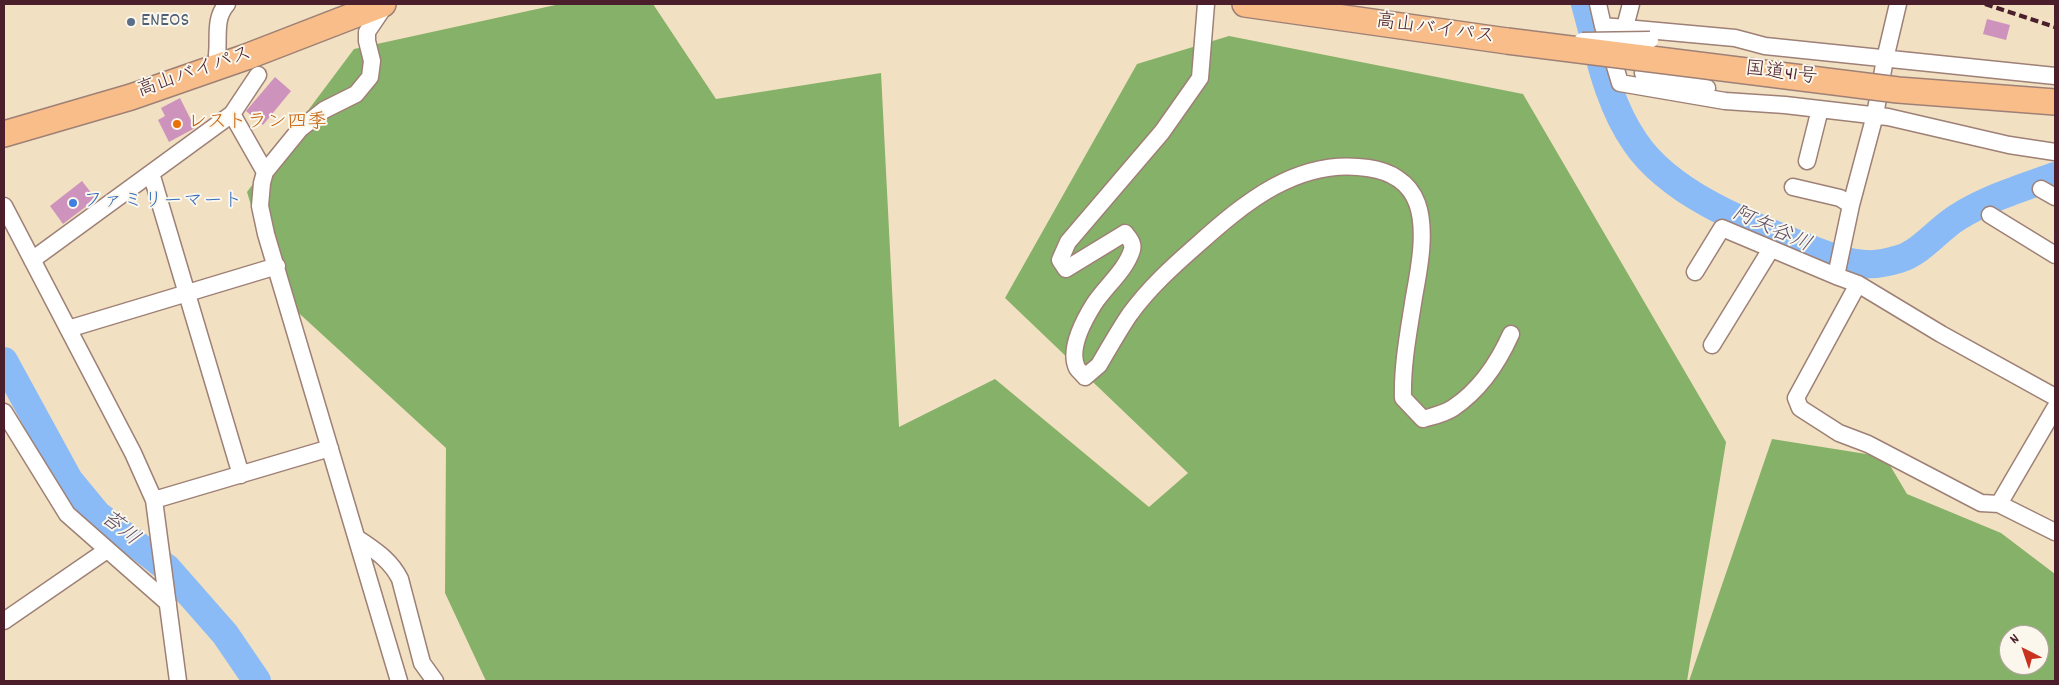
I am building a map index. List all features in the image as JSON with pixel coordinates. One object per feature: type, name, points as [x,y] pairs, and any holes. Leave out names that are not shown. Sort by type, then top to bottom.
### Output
[{"type":"highway","name":"高山バイパス","points":[[4,117],[142,80],[384,4]]},
{"type":"highway","name":"高山バイパス","points":[[4,134],[131,97],[246,57],[384,4]]},
{"type":"highway","name":"高山バイパス","points":[[1245,4],[1507,41]]},
{"type":"highway","points":[[1507,41],[1549,57],[1643,73]]},
{"type":"highway","name":"国道41号","points":[[1507,41],[1898,90],[2055,102]]},
{"type":"street","points":[[217,55],[217,26],[222,9],[227,4]]},
{"type":"street","points":[[384,4],[367,32],[366,41],[372,61],[370,78],[356,94],[324,110],[300,129],[266,172],[262,183],[260,206],[266,234],[399,681]]},
{"type":"street","points":[[1206,4],[1200,78],[1162,132],[1068,242],[1060,260],[1066,269],[1126,233],[1132,241],[1132,250],[1094,304],[1079,334],[1074,352],[1077,369],[1085,377],[1099,365],[1130,313],[1160,278],[1234,212],[1270,187],[1292,178],[1321,168],[1349,165],[1381,170],[1396,176],[1406,185],[1417,203],[1422,229],[1419,267],[1402,376],[1403,398],[1423,419],[1443,414],[1453,408],[1481,384],[1502,352],[1511,334]]},
{"type":"street","points":[[1598,4],[1620,83],[1725,101],[1785,105],[1875,115],[2009,145],[2055,152]]},
{"type":"street","points":[[1625,27],[1631,4]]},
{"type":"street","points":[[1838,265],[1851,205],[1875,115],[1885,59],[1898,4]]},
{"type":"street","points":[[1603,26],[1735,38],[1765,46],[2055,76]]},
{"type":"street","points":[[1507,41],[1650,40],[1729,48],[1765,46]]},
{"type":"street","points":[[1643,73],[1785,105]]},
{"type":"street","points":[[32,260],[232,114],[258,75]]},
{"type":"street","points":[[1807,161],[1820,109]]},
{"type":"street","points":[[232,114],[266,172]]},
{"type":"street","points":[[151,173],[241,475]]},
{"type":"street","points":[[1793,187],[1840,198],[1851,205]]},
{"type":"street","points":[[2041,189],[2055,197]]},
{"type":"street","points":[[4,206],[133,453],[154,500],[159,532],[158,542],[178,681]]},
{"type":"street","points":[[1990,215],[2055,255]]},
{"type":"street","points":[[1695,272],[1722,228],[1771,249],[1838,265],[1858,284],[1941,334],[2055,397]]},
{"type":"street","points":[[1712,345],[1771,249]]},
{"type":"street","points":[[68,329],[277,266]]},
{"type":"street","points":[[1858,284],[1796,398],[1800,408],[1839,433],[1868,444],[1981,503],[1999,504],[2055,532]]},
{"type":"street","points":[[1999,504],[2055,408]]},
{"type":"street","points":[[4,412],[67,514],[168,603]]},
{"type":"street","points":[[154,500],[330,448]]},
{"type":"street","points":[[357,538],[387,559],[400,578],[422,663],[435,681]]},
{"type":"street","points":[[4,621],[107,550]]},
{"type":"green space","points":[[560,4],[653,4],[716,99],[881,73],[899,427],[995,379],[1149,507],[1188,473],[1005,298],[1137,64],[1229,36],[1523,94],[1726,442],[1687,681],[486,681],[445,593],[446,448],[278,294],[247,192],[354,49]]},
{"type":"green space","points":[[1772,439],[1885,457],[1907,494],[2001,533],[2055,574],[2055,681],[1689,681]]},
{"type":"building","points":[[1987,19],[2010,25],[2006,40],[1983,34]]},
{"type":"building","points":[[275,77],[291,91],[263,125],[246,111]]},
{"type":"building","name":"レストラン四季","points":[[180,98],[195,128],[169,142],[158,120],[165,116],[161,108]]},
{"type":"building","name":"ファミリーマート","points":[[82,181],[96,199],[63,224],[50,206]]},
{"type":"waterway","name":"阿矢谷川","points":[[1585,4],[1604,75],[1617,110],[1635,142],[1650,160],[1667,177],[1710,204],[1756,227],[1824,254],[1849,262],[1866,264],[1899,259],[1923,246],[1951,222],[1969,210],[2005,194],[2055,176]]},
{"type":"waterway","name":"苔川","points":[[4,361],[69,480],[97,514],[167,568],[225,634],[257,681]]},
{"type":"railway","points":[[1985,4],[2055,27]]},
{"type":"place","name":"ENEOS","points":[[131,22]]},
{"type":"place","name":"レストラン四季","points":[[177,124]]},
{"type":"place","name":"ファミリーマート","points":[[73,203]]}]
